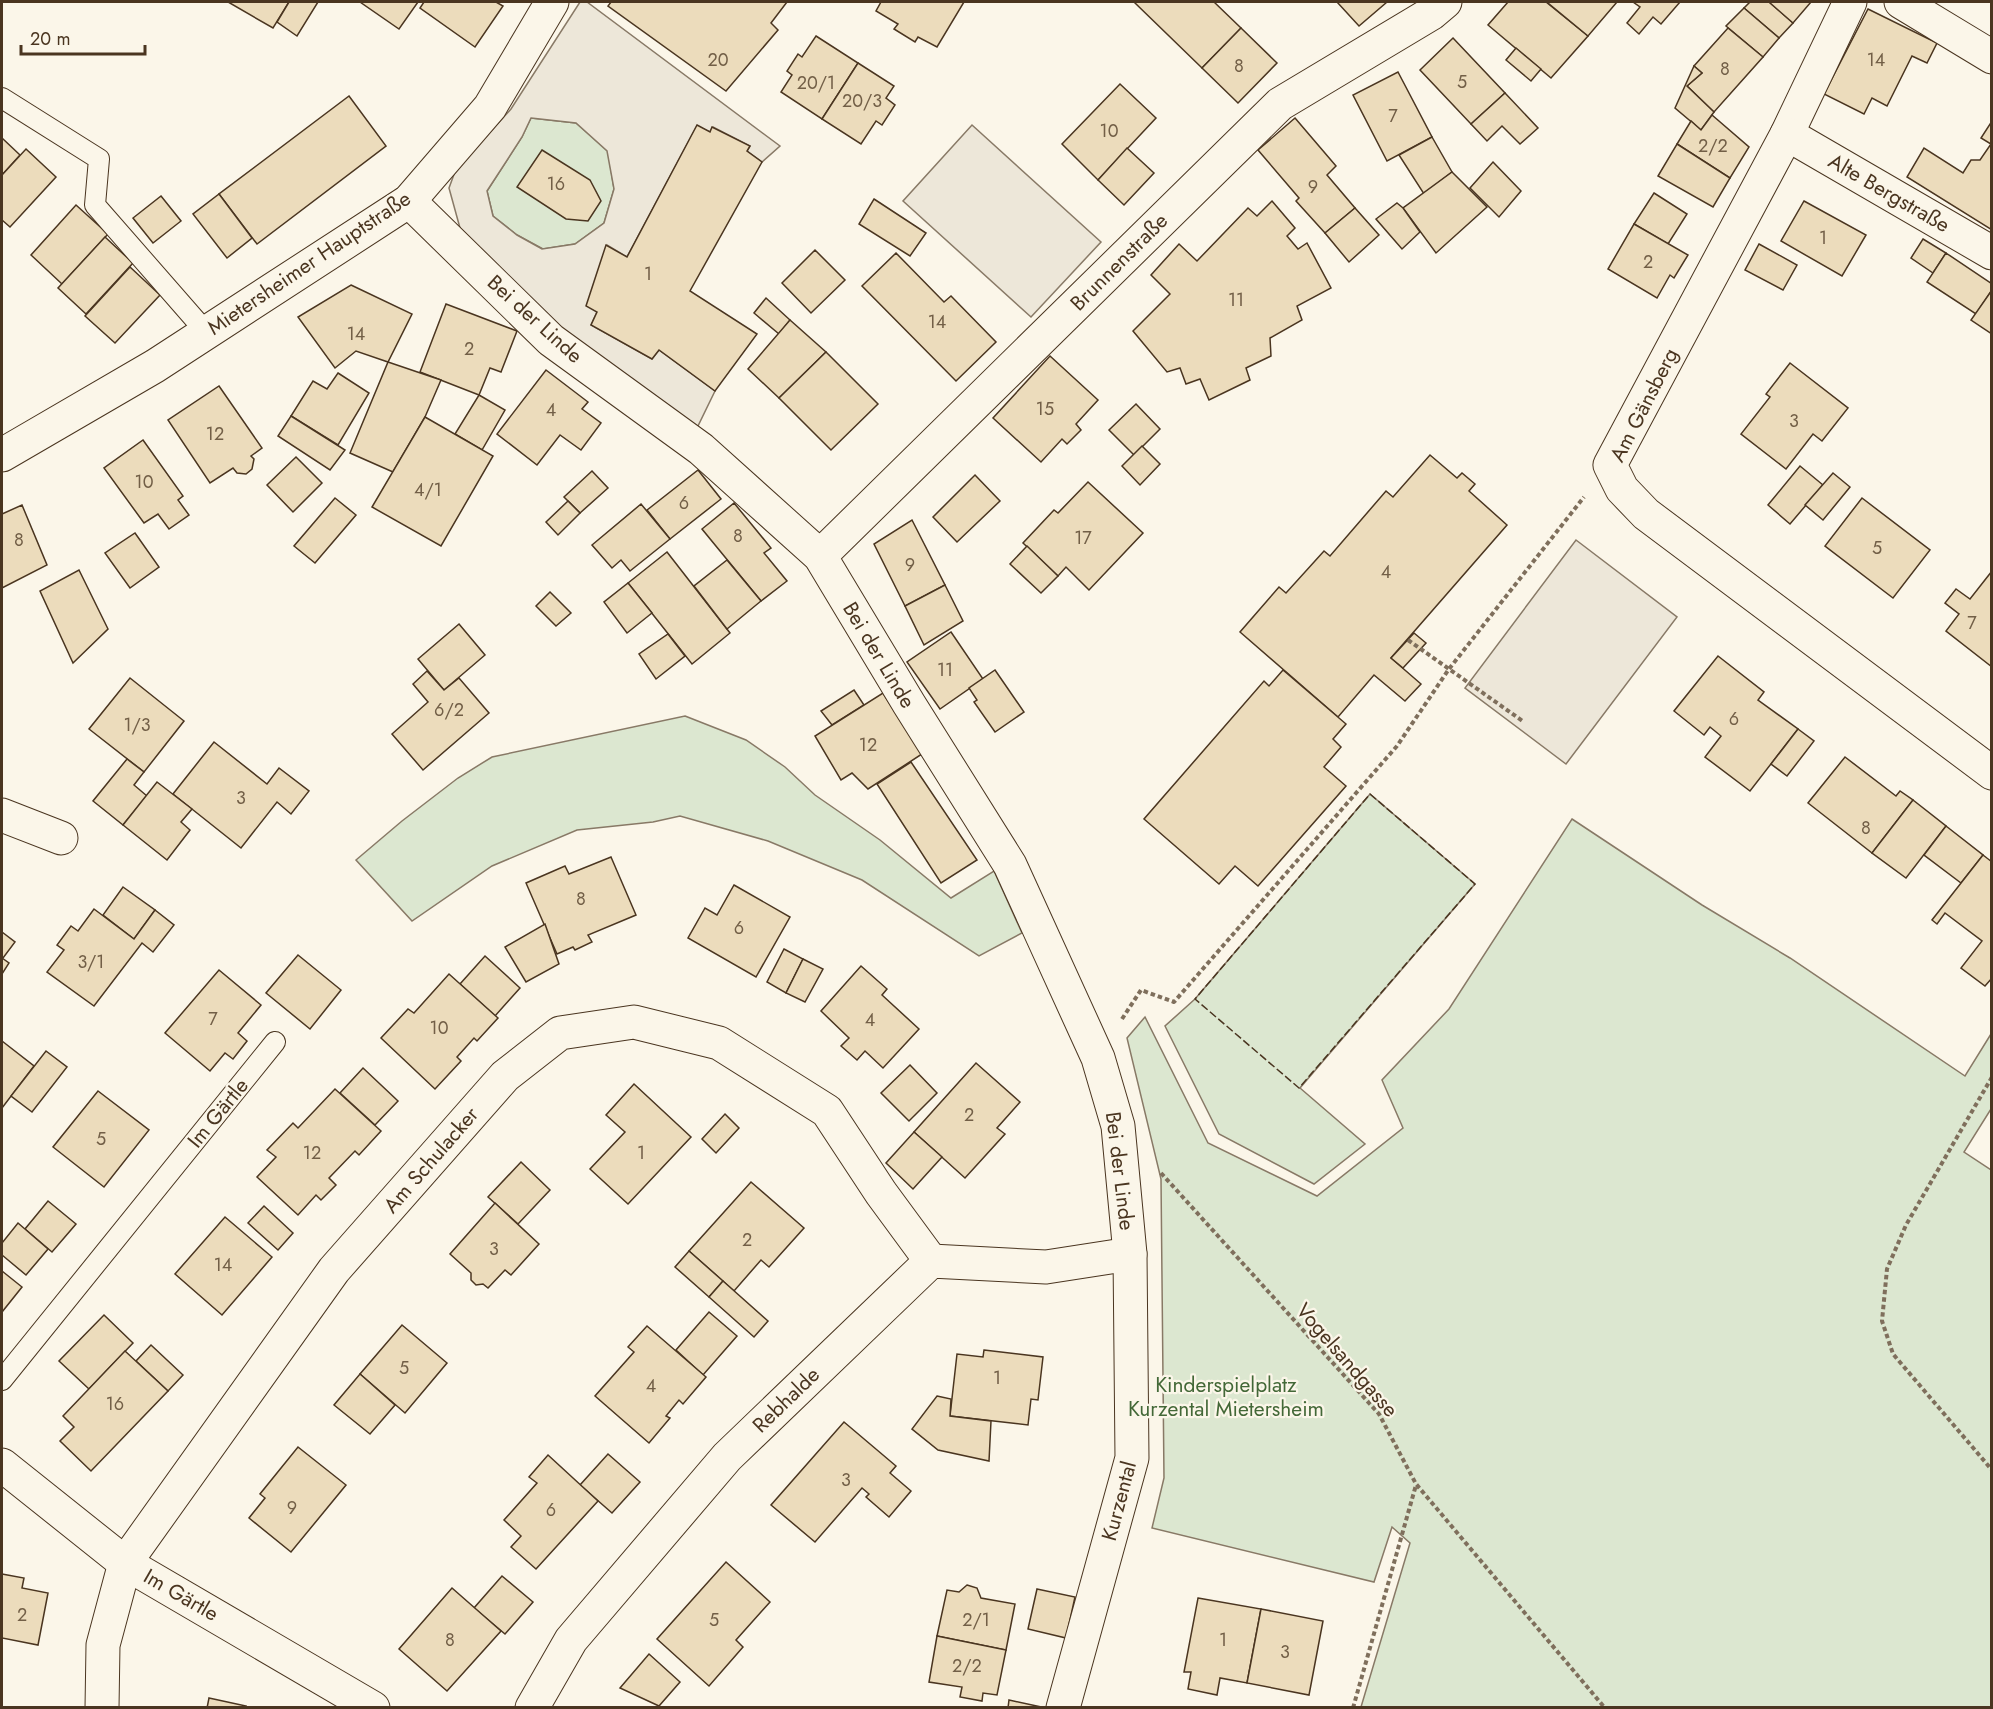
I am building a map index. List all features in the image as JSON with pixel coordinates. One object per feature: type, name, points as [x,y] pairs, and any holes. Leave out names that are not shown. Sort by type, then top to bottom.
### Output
[{"type":"street","name":"Mietersheimer Hauptstraße","points":[[2,455],[154,366],[409,201],[490,107],[552,2]]},
{"type":"street","name":"Brunnenstraße","points":[[820,556],[1280,104],[1432,13],[1445,2]]},
{"type":"street","name":"Am Gänsberg","points":[[1850,2],[1787,134],[1610,465],[1622,489],[1646,514],[1992,773]]},
{"type":"street","points":[[1901,2],[1992,57]]},
{"type":"street","name":"Alte Bergstraße","points":[[1787,134],[1992,253]]},
{"type":"street","name":"Bei der Linde","points":[[409,201],[551,340],[701,449],[820,556],[909,704],[1010,864],[1098,1058],[1119,1126],[1130,1254]]},
{"type":"street","points":[[2,815],[61,838]]},
{"type":"street","name":"Am Schulacker","points":[[102,1707],[103,1645],[125,1563],[334,1270],[505,1076],[560,1033],[634,1023],[719,1043],[826,1111],[881,1193],[931,1261]]},
{"type":"street","points":[[931,1261],[1046,1268],[1130,1254]]},
{"type":"street","name":"Kurzental","points":[[1063,1707],[1132,1458],[1130,1254]]},
{"type":"street","name":"Rebhalde","points":[[532,1707],[571,1641],[727,1457],[931,1261]]},
{"type":"street","name":"Im Gärtle","points":[[2,1465],[125,1563],[373,1707]]},
{"type":"lane","points":[[2,98],[99,159],[95,206],[206,332]]},
{"type":"lane","name":"Im Gärtle","points":[[2,1380],[275,1042]]},
{"type":"path","points":[[1098,1058],[1141,990],[1174,1002],[1397,746],[1449,669],[1610,465]]},
{"type":"path","points":[[1408,640],[1524,722]]},
{"type":"path","points":[[1992,1077],[1906,1225],[1887,1269],[1882,1321],[1893,1354],[1992,1470]]},
{"type":"path","name":"Vogelsandgasse","points":[[1158,1170],[1379,1414],[1416,1484],[1605,1707]]},
{"type":"path","points":[[1353,1707],[1416,1484]]},
{"type":"green space","points":[[531,118],[576,123],[608,151],[614,189],[604,223],[575,244],[543,249],[517,235],[493,216],[487,191],[522,137]]},
{"type":"green space","points":[[685,716],[746,740],[785,767],[815,795],[880,840],[951,898],[994,871],[1022,933],[979,956],[862,880],[768,841],[680,816],[653,822],[577,830],[492,866],[412,921],[356,860],[458,778],[492,757]]},
{"type":"green space","points":[[1370,794],[1475,884],[1300,1088],[1365,1144],[1314,1184],[1219,1134],[1165,1026],[1195,999]]},
{"type":"green space","name":"Kinderspielplatz Kurzental Mietersheim","points":[[1572,819],[1702,905],[1790,958],[1965,1076],[1991,1034],[1991,1109],[1964,1152],[1991,1170],[1991,1707],[1361,1707],[1410,1543],[1392,1527],[1374,1582],[1152,1528],[1164,1478],[1161,1179],[1127,1038],[1145,1017],[1208,1143],[1317,1196],[1403,1128],[1382,1080],[1449,1009]]},
{"type":"shaded area","points":[[580,2],[587,2],[780,146],[762,162],[747,151],[750,146],[713,127],[710,132],[697,126],[627,257],[607,245],[597,312],[591,325],[652,359],[659,350],[715,391],[695,432],[554,326],[460,228],[449,188],[456,169],[511,109]],"holes":[[[531,118],[576,123],[607,151],[614,189],[604,223],[575,244],[542,249],[517,235],[493,216],[487,191],[522,137]]]},
{"type":"shaded area","points":[[972,125],[1101,242],[1031,317],[903,201]]},
{"type":"shaded area","points":[[1576,540],[1677,617],[1566,764],[1465,688]]},
{"type":"building","points":[[228,2],[289,2],[273,28]]},
{"type":"building","points":[[289,2],[318,2],[297,36],[277,22]]},
{"type":"building","points":[[360,2],[418,2],[399,29]]},
{"type":"building","points":[[424,2],[496,2],[503,6],[475,47],[420,8]]},
{"type":"building","points":[[611,2],[787,2],[771,23],[778,30],[726,91],[608,6]]},
{"type":"building","points":[[881,2],[964,2],[937,47],[918,37],[915,42],[894,29],[898,24],[876,11]]},
{"type":"building","points":[[1134,2],[1214,2],[1241,28],[1202,68]]},
{"type":"building","points":[[1337,2],[1387,2],[1359,26]]},
{"type":"building","points":[[1508,2],[1546,2],[1588,36],[1551,78],[1488,25]]},
{"type":"building","points":[[1549,2],[1617,2],[1588,36]]},
{"type":"building","points":[[1633,2],[1680,2],[1661,24],[1653,17],[1639,34],[1627,23],[1640,7]]},
{"type":"building","points":[[1750,2],[1769,2],[1793,23],[1779,38],[1744,8]]},
{"type":"building","points":[[1769,2],[1811,2],[1793,23]]},
{"type":"building","points":[[1744,8],[1779,38],[1763,57],[1726,26]]},
{"type":"building","points":[[1868,9],[1937,43],[1927,63],[1912,56],[1887,106],[1872,98],[1864,114],[1824,94]]},
{"type":"building","points":[[1241,28],[1277,63],[1238,103],[1202,68]]},
{"type":"building","points":[[1728,28],[1763,57],[1714,112],[1687,86],[1702,73],[1694,66]]},
{"type":"building","points":[[816,36],[858,63],[822,119],[781,92],[792,75],[787,71],[798,54],[802,57]]},
{"type":"building","points":[[1453,38],[1505,93],[1471,124],[1420,70]]},
{"type":"building","points":[[1516,48],[1541,69],[1531,81],[1506,60]]},
{"type":"building","points":[[858,63],[894,86],[886,98],[895,105],[882,125],[876,121],[861,144],[822,119]]},
{"type":"building","points":[[1694,66],[1702,73],[1687,86],[1714,112],[1701,130],[1675,108]]},
{"type":"building","points":[[1398,72],[1432,137],[1387,161],[1353,95]]},
{"type":"building","points":[[1120,84],[1156,118],[1098,180],[1062,144]]},
{"type":"building","points":[[1505,93],[1538,128],[1520,144],[1502,126],[1487,141],[1471,124]]},
{"type":"building","points":[[349,96],[386,146],[257,244],[219,194]]},
{"type":"building","points":[[1712,115],[1749,147],[1730,178],[1677,144],[1691,121],[1701,130]]},
{"type":"building","points":[[1295,118],[1336,166],[1327,175],[1355,208],[1325,233],[1296,201],[1299,198],[1258,150]]},
{"type":"building","points":[[1992,121],[1992,230],[1907,177],[1924,148],[1963,173],[1971,160],[1980,160],[1991,144],[1981,138]]},
{"type":"building","points":[[697,125],[710,132],[712,127],[750,146],[747,151],[762,162],[690,291],[757,334],[715,391],[659,350],[652,359],[591,325],[597,312],[586,306],[606,245],[627,257]]},
{"type":"building","points":[[1432,137],[1452,172],[1424,194],[1399,155]]},
{"type":"building","points":[[2,138],[20,155],[2,175]]},
{"type":"building","points":[[1677,144],[1730,178],[1713,207],[1658,176]]},
{"type":"building","points":[[1127,148],[1154,173],[1124,205],[1098,180]]},
{"type":"building","points":[[26,149],[56,177],[10,227],[2,220],[2,175]]},
{"type":"building","points":[[542,150],[590,180],[601,201],[588,221],[566,219],[517,187]]},
{"type":"building","points":[[1493,162],[1521,191],[1499,217],[1470,188]]},
{"type":"building","points":[[1452,172],[1487,207],[1436,253],[1403,208]]},
{"type":"building","points":[[1654,193],[1687,214],[1668,244],[1634,224]]},
{"type":"building","points":[[219,194],[252,238],[227,258],[193,214]]},
{"type":"building","points":[[161,196],[181,221],[153,243],[133,218]]},
{"type":"building","points":[[874,199],[926,233],[910,256],[859,224]]},
{"type":"building","points":[[1272,201],[1295,228],[1287,236],[1298,249],[1307,243],[1331,288],[1297,306],[1302,320],[1270,338],[1271,356],[1246,368],[1250,380],[1209,400],[1200,379],[1186,384],[1180,368],[1167,372],[1133,331],[1170,294],[1151,275],[1179,244],[1197,261],[1248,208],[1257,216]]},
{"type":"building","points":[[1804,201],[1866,235],[1842,276],[1781,241]]},
{"type":"building","points":[[1397,203],[1420,232],[1402,249],[1376,219]]},
{"type":"building","points":[[76,205],[108,234],[62,284],[31,255]]},
{"type":"building","points":[[1355,208],[1379,235],[1349,262],[1325,233]]},
{"type":"building","points":[[1634,224],[1688,255],[1674,278],[1670,275],[1657,298],[1608,269]]},
{"type":"building","points":[[105,237],[133,263],[86,314],[58,288]]},
{"type":"building","points":[[1923,239],[1946,253],[1933,273],[1911,258]]},
{"type":"building","points":[[1759,244],[1797,265],[1783,290],[1745,270]]},
{"type":"building","points":[[815,250],[845,280],[811,313],[782,283]]},
{"type":"building","points":[[896,253],[944,302],[951,296],[996,342],[956,381],[862,286]]},
{"type":"building","points":[[1946,253],[1992,284],[1992,290],[1976,314],[1927,282]]},
{"type":"building","points":[[130,267],[160,295],[115,343],[85,316]]},
{"type":"building","points":[[351,285],[412,314],[388,362],[356,351],[335,368],[298,317]]},
{"type":"building","points":[[1992,290],[1992,334],[1971,320]]},
{"type":"building","points":[[766,298],[790,320],[779,334],[754,313]]},
{"type":"building","points":[[446,304],[517,331],[501,372],[490,368],[479,395],[420,372]]},
{"type":"building","points":[[790,320],[826,352],[779,398],[748,369]]},
{"type":"building","points":[[826,352],[878,404],[831,450],[779,398]]},
{"type":"building","points":[[1050,356],[1098,400],[1076,424],[1081,430],[1067,444],[1062,439],[1041,462],[993,418]]},
{"type":"building","points":[[388,362],[441,380],[425,417],[393,472],[350,453]]},
{"type":"building","points":[[1790,363],[1848,408],[1822,441],[1813,434],[1786,469],[1741,434],[1770,397],[1766,394]]},
{"type":"building","points":[[546,370],[588,402],[582,409],[601,423],[581,450],[560,435],[537,465],[497,434]]},
{"type":"building","points":[[338,373],[369,393],[338,445],[291,416],[313,381],[327,389]]},
{"type":"building","points":[[219,386],[262,448],[251,456],[254,459],[252,469],[246,474],[237,473],[233,468],[210,483],[168,420]]},
{"type":"building","points":[[479,395],[505,410],[482,450],[455,434]]},
{"type":"building","points":[[1136,404],[1160,429],[1134,455],[1109,430]]},
{"type":"building","points":[[291,416],[345,450],[330,470],[278,436]]},
{"type":"building","points":[[425,417],[493,456],[441,546],[372,507]]},
{"type":"building","points":[[143,440],[183,496],[178,500],[189,515],[169,529],[158,514],[144,523],[104,468]]},
{"type":"building","points":[[1142,446],[1160,464],[1140,485],[1122,466]]},
{"type":"building","points":[[1430,455],[1457,478],[1462,473],[1475,484],[1469,491],[1507,525],[1391,658],[1421,684],[1405,701],[1374,675],[1338,717],[1240,632],[1279,587],[1286,593],[1324,551],[1330,556],[1386,491],[1393,497]]},
{"type":"building","points":[[296,457],[322,483],[293,512],[267,485]]},
{"type":"building","points":[[1800,466],[1823,485],[1790,524],[1768,505]]},
{"type":"building","points":[[698,470],[721,499],[670,539],[647,510]]},
{"type":"building","points":[[592,471],[608,488],[580,513],[564,497]]},
{"type":"building","points":[[1833,473],[1850,487],[1823,520],[1805,505]]},
{"type":"building","points":[[975,475],[1000,501],[957,542],[933,517]]},
{"type":"building","points":[[1088,482],[1143,533],[1089,590],[1066,567],[1058,576],[1023,543],[1054,510],[1058,513]]},
{"type":"building","points":[[335,498],[356,515],[315,563],[294,546]]},
{"type":"building","points":[[1862,498],[1930,550],[1893,598],[1825,546]]},
{"type":"building","points":[[568,501],[580,513],[558,535],[546,522]]},
{"type":"building","points":[[734,503],[771,548],[764,553],[787,581],[761,601],[702,529]]},
{"type":"building","points":[[641,504],[670,539],[630,571],[621,560],[612,568],[592,545]]},
{"type":"building","points":[[22,505],[47,565],[2,588],[2,514]]},
{"type":"building","points":[[912,520],[945,585],[905,606],[874,544]]},
{"type":"building","points":[[135,533],[159,567],[130,588],[105,553]]},
{"type":"building","points":[[1027,546],[1058,576],[1041,593],[1010,564]]},
{"type":"building","points":[[667,552],[730,633],[692,664],[628,583]]},
{"type":"building","points":[[727,560],[761,601],[727,629],[694,586]]},
{"type":"building","points":[[79,570],[108,629],[73,663],[40,591]]},
{"type":"building","points":[[1992,571],[1992,667],[1946,631],[1959,614],[1945,603],[1956,589],[1970,599]]},
{"type":"building","points":[[628,583],[652,613],[627,633],[604,602]]},
{"type":"building","points":[[945,585],[963,621],[924,645],[905,606]]},
{"type":"building","points":[[550,592],[571,613],[556,626],[536,606]]},
{"type":"building","points":[[459,624],[485,655],[444,690],[418,659]]},
{"type":"building","points":[[951,632],[983,679],[940,709],[907,662]]},
{"type":"building","points":[[1414,633],[1426,643],[1403,668],[1391,658]]},
{"type":"building","points":[[668,634],[685,656],[656,679],[639,654]]},
{"type":"building","points":[[1718,656],[1764,692],[1758,700],[1798,729],[1750,791],[1705,757],[1721,736],[1710,727],[1704,735],[1674,711]]},
{"type":"building","points":[[995,670],[1024,712],[995,732],[974,702],[977,700],[969,688]]},
{"type":"building","points":[[1283,670],[1346,724],[1333,739],[1341,747],[1324,767],[1346,786],[1258,886],[1235,866],[1219,884],[1144,819],[1264,681],[1269,686]]},
{"type":"building","points":[[427,671],[444,690],[459,678],[489,713],[423,770],[392,734],[428,702],[413,684]]},
{"type":"building","points":[[130,678],[184,721],[144,772],[89,729]]},
{"type":"building","points":[[854,690],[864,705],[832,725],[821,711]]},
{"type":"building","points":[[883,693],[922,754],[868,789],[852,773],[841,780],[815,736]]},
{"type":"building","points":[[1798,729],[1814,741],[1787,776],[1771,764]]},
{"type":"building","points":[[214,742],[267,784],[279,768],[309,791],[291,814],[277,802],[241,848],[173,794]]},
{"type":"building","points":[[1845,757],[1896,796],[1900,791],[1913,800],[1872,853],[1808,803]]},
{"type":"building","points":[[127,759],[144,772],[134,785],[147,796],[123,825],[93,801]]},
{"type":"building","points":[[911,762],[977,860],[941,883],[877,784]]},
{"type":"building","points":[[157,782],[192,809],[181,822],[190,830],[167,860],[123,825]]},
{"type":"building","points":[[1913,800],[1946,826],[1906,878],[1872,853]]},
{"type":"building","points":[[1946,826],[1983,855],[1961,883],[1924,855]]},
{"type":"building","points":[[1983,855],[1992,862],[1992,978],[1985,986],[1961,968],[1982,941],[1945,913],[1937,924],[1932,920]]},
{"type":"building","points":[[611,857],[636,915],[588,935],[592,942],[575,950],[573,947],[557,954],[526,883],[565,866],[569,874]]},
{"type":"building","points":[[734,885],[790,917],[756,977],[688,938],[705,908],[717,915]]},
{"type":"building","points":[[123,887],[155,910],[134,939],[103,915]]},
{"type":"building","points":[[94,909],[134,939],[155,910],[174,925],[153,952],[142,943],[94,1006],[47,972],[64,950],[57,945],[71,926],[78,931]]},
{"type":"building","points":[[545,924],[559,964],[526,982],[505,947]]},
{"type":"building","points":[[2,932],[15,942],[3,958],[2,958]]},
{"type":"building","points":[[784,949],[803,959],[786,993],[767,982]]},
{"type":"building","points":[[298,955],[341,990],[310,1029],[266,993]]},
{"type":"building","points":[[485,956],[520,988],[495,1016],[460,984]]},
{"type":"building","points":[[2,958],[9,963],[2,974]]},
{"type":"building","points":[[803,959],[823,969],[805,1002],[786,993]]},
{"type":"building","points":[[861,966],[887,989],[882,995],[919,1029],[883,1068],[865,1051],[857,1060],[841,1046],[849,1038],[821,1011]]},
{"type":"building","points":[[219,970],[261,1005],[238,1033],[247,1041],[233,1059],[225,1053],[210,1071],[165,1033]]},
{"type":"building","points":[[449,974],[498,1018],[477,1041],[474,1038],[457,1057],[461,1061],[435,1089],[381,1038],[408,1009],[414,1013]]},
{"type":"building","points":[[2,1041],[34,1066],[2,1108]]},
{"type":"building","points":[[46,1051],[67,1067],[32,1112],[11,1096]]},
{"type":"building","points":[[976,1063],[1020,1102],[997,1128],[1005,1134],[965,1178],[914,1132]]},
{"type":"building","points":[[910,1065],[937,1093],[909,1121],[881,1093]]},
{"type":"building","points":[[363,1068],[398,1101],[375,1125],[340,1093]]},
{"type":"building","points":[[634,1084],[691,1137],[628,1204],[590,1169],[625,1132],[606,1115]]},
{"type":"building","points":[[335,1089],[381,1131],[359,1155],[355,1151],[329,1178],[336,1185],[321,1200],[316,1195],[298,1215],[257,1177],[276,1157],[267,1150],[293,1123],[298,1128]]},
{"type":"building","points":[[98,1091],[149,1130],[104,1187],[53,1147]]},
{"type":"building","points":[[725,1114],[739,1128],[716,1153],[702,1139]]},
{"type":"building","points":[[914,1132],[942,1157],[913,1189],[886,1163]]},
{"type":"building","points":[[521,1162],[550,1190],[518,1224],[488,1197]]},
{"type":"building","points":[[751,1182],[804,1228],[769,1267],[761,1260],[734,1291],[689,1251]]},
{"type":"building","points":[[48,1201],[76,1224],[52,1252],[25,1229]]},
{"type":"building","points":[[495,1203],[539,1244],[511,1275],[505,1270],[488,1288],[483,1284],[476,1285],[471,1280],[471,1273],[450,1254]]},
{"type":"building","points":[[264,1206],[293,1233],[278,1250],[248,1223]]},
{"type":"building","points":[[225,1217],[272,1257],[222,1315],[175,1274]]},
{"type":"building","points":[[18,1223],[48,1249],[26,1275],[2,1255],[2,1243]]},
{"type":"building","points":[[689,1251],[723,1281],[709,1297],[675,1267]]},
{"type":"building","points":[[2,1271],[22,1287],[2,1312]]},
{"type":"building","points":[[723,1281],[768,1321],[754,1337],[709,1297]]},
{"type":"building","points":[[709,1312],[737,1336],[703,1375],[676,1350]]},
{"type":"building","points":[[104,1315],[133,1343],[89,1389],[59,1361]]},
{"type":"building","points":[[402,1325],[447,1363],[405,1413],[360,1374]]},
{"type":"building","points":[[647,1326],[706,1377],[683,1404],[679,1400],[666,1416],[670,1418],[649,1443],[595,1396],[634,1352],[628,1347]]},
{"type":"building","points":[[151,1345],[183,1375],[168,1391],[136,1361]]},
{"type":"building","points":[[984,1350],[1043,1357],[1038,1400],[1031,1399],[1028,1425],[950,1416],[957,1354],[983,1357]]},
{"type":"building","points":[[125,1351],[168,1391],[91,1471],[60,1441],[74,1427],[63,1416]]},
{"type":"building","points":[[360,1374],[395,1405],[370,1434],[334,1405]]},
{"type":"building","points":[[937,1396],[951,1399],[950,1416],[991,1421],[989,1461],[938,1450],[912,1429]]},
{"type":"building","points":[[844,1422],[896,1466],[890,1473],[911,1491],[889,1517],[866,1497],[869,1494],[862,1488],[815,1542],[771,1505]]},
{"type":"building","points":[[298,1447],[346,1485],[291,1552],[249,1518],[265,1498],[260,1494]]},
{"type":"building","points":[[608,1454],[640,1482],[612,1513],[580,1485]]},
{"type":"building","points":[[548,1455],[598,1501],[536,1569],[511,1547],[521,1536],[504,1520],[537,1483],[529,1477]]},
{"type":"building","points":[[726,1562],[770,1602],[736,1640],[743,1647],[709,1686],[657,1639]]},
{"type":"building","points":[[2,1574],[24,1578],[22,1588],[48,1593],[38,1645],[2,1638]]},
{"type":"building","points":[[502,1576],[533,1602],[505,1634],[474,1608]]},
{"type":"building","points":[[967,1585],[977,1588],[981,1598],[1015,1604],[1006,1650],[937,1636],[947,1590],[959,1592]]},
{"type":"building","points":[[452,1588],[501,1631],[447,1691],[399,1649]]},
{"type":"building","points":[[1037,1589],[1075,1597],[1066,1638],[1028,1629]]},
{"type":"building","points":[[1198,1598],[1261,1609],[1247,1683],[1220,1678],[1217,1695],[1188,1689],[1191,1672],[1184,1672]]},
{"type":"building","points":[[1261,1609],[1323,1621],[1309,1695],[1247,1683]]},
{"type":"building","points":[[937,1636],[1006,1650],[997,1695],[983,1693],[982,1701],[960,1697],[962,1687],[929,1682]]},
{"type":"building","points":[[649,1654],[680,1682],[659,1706],[620,1688]]},
{"type":"building","points":[[209,1698],[246,1706],[245,1708],[207,1708]]},
{"type":"building","points":[[1009,1700],[1046,1708],[1008,1708]]},
{"type":"fence","points":[[1370,794],[1475,884],[1299,1088],[1195,999],[1370,794]]}]
